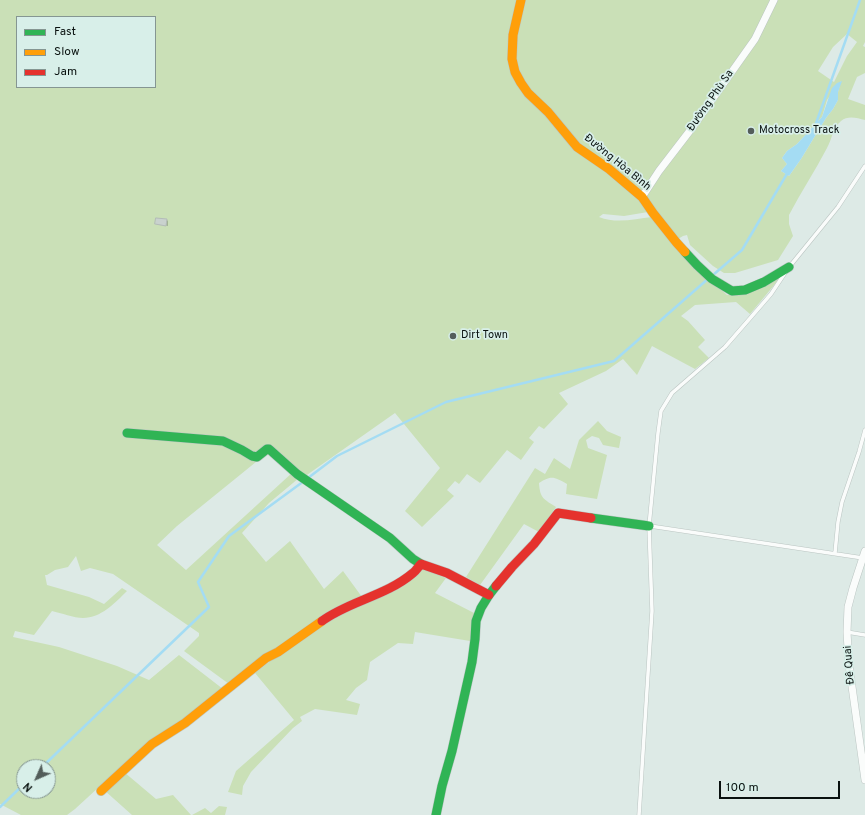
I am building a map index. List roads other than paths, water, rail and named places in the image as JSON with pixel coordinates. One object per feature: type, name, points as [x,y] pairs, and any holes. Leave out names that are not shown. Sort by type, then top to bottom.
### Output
[{"type":"street","name":"Đường Hòa Bình","points":[[521,0],[513,35],[512,59],[515,72],[528,93],[548,112],[577,147],[609,169],[642,198],[676,242],[697,264],[712,279],[732,292],[745,290],[764,282],[790,267]]},
{"type":"street","name":"Đường Phù Sa","points":[[642,198],[659,171],[692,128],[755,39],[774,0]]},
{"type":"street","points":[[127,433],[223,441],[252,456],[257,457],[269,449],[297,474],[390,538],[421,564],[447,573],[489,595]]},
{"type":"street","points":[[436,815],[472,662],[476,621],[481,608],[489,595],[512,567],[534,544],[558,513],[649,526]]},
{"type":"street","name":"Đê Quai","points":[[864,555],[848,607],[847,632],[849,665],[865,780]]},
{"type":"street","points":[[101,790],[152,744],[185,722],[266,658],[278,652],[327,617],[341,609],[378,594],[402,581],[413,573],[421,564]]},
{"type":"lane","points":[[639,815],[652,611],[649,526],[661,411],[672,393],[725,347],[771,294],[790,267],[838,207],[865,166]]},
{"type":"lane","points":[[835,554],[838,522],[842,502],[865,430]]},
{"type":"lane","points":[[649,526],[835,554],[864,555]]},
{"type":"lane","points":[[847,632],[865,635]]},
{"type":"water","points":[[842,81],[838,92],[838,100],[833,109],[789,176],[781,171],[787,164],[782,158],[787,151],[797,144],[822,117],[832,88],[837,83]]},
{"type":"waterway","points":[[815,126],[860,0]]},
{"type":"waterway","points":[[713,275],[742,250],[788,172]]},
{"type":"waterway","points":[[308,478],[337,456],[446,402],[614,361],[709,278]]},
{"type":"waterway","points":[[50,759],[209,607],[198,582],[229,536],[304,481]]},
{"type":"waterway","points":[[0,807],[16,792]]},
{"type":"place","name":"Motocross Track","points":[[751,131]]},
{"type":"place","name":"Dirt Town","points":[[453,336]]}]
